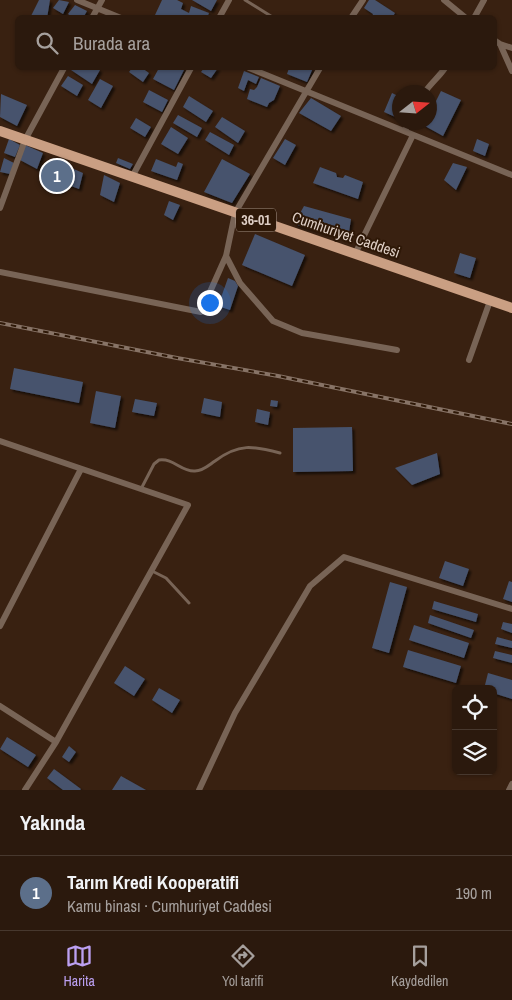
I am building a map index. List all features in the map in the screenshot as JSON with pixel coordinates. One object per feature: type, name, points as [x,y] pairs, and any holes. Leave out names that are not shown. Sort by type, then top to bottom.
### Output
[{"type":"main road","name":"Cumhuriyet Caddesi","points":[[0,131],[512,308]]},
{"type":"street","points":[[77,0],[114,15]]},
{"type":"street","points":[[94,15],[102,0]]},
{"type":"street","points":[[221,15],[229,0]]},
{"type":"street","points":[[354,15],[363,0]]},
{"type":"street","points":[[444,0],[462,15]]},
{"type":"street","points":[[476,15],[484,0]]},
{"type":"street","points":[[497,42],[512,48]]},
{"type":"street","points":[[497,42],[512,71]]},
{"type":"street","points":[[0,208],[25,140],[63,70]]},
{"type":"street","points":[[132,177],[190,70]]},
{"type":"street","points":[[254,70],[512,175]]},
{"type":"street","points":[[0,272],[201,312],[226,256],[235,213],[305,90],[319,70]]},
{"type":"street","points":[[429,85],[439,78],[444,70]]},
{"type":"street","points":[[355,254],[413,135]]},
{"type":"street","points":[[226,256],[240,283],[273,321],[302,333],[397,350]]},
{"type":"street","points":[[468,360],[490,301]]},
{"type":"street","points":[[0,441],[188,505],[56,742],[25,790]]},
{"type":"street","points":[[0,626],[81,469]]},
{"type":"street","points":[[199,790],[235,713],[310,586],[344,557],[512,609]]},
{"type":"street","points":[[0,706],[56,742]]},
{"type":"street","points":[[509,790],[512,784]]},
{"type":"lane","points":[[245,0],[269,15]]},
{"type":"lane","points":[[141,489],[154,464],[159,460],[171,461],[188,471],[197,471],[207,467],[227,452],[242,447],[257,447],[280,453]]},
{"type":"lane","points":[[152,570],[166,578],[189,602]]},
{"type":"building","points":[[39,0],[50,0],[48,15],[32,15]]},
{"type":"building","points":[[59,0],[69,2],[63,14],[53,8]]},
{"type":"building","points":[[162,0],[177,0],[183,3],[181,9],[189,13],[191,6],[209,13],[208,15],[155,15]]},
{"type":"building","points":[[192,0],[217,0],[211,11]]},
{"type":"building","points":[[369,0],[375,0],[395,13],[394,15],[373,15],[364,8]]},
{"type":"building","points":[[75,5],[87,11],[85,15],[68,14]]},
{"type":"building","points":[[71,70],[100,70],[92,84]]},
{"type":"building","points":[[130,70],[145,70],[149,73],[143,82],[129,72]]},
{"type":"building","points":[[158,70],[184,70],[174,90],[153,79]]},
{"type":"building","points":[[202,70],[217,70],[211,78],[201,72]]},
{"type":"building","points":[[288,70],[312,70],[307,82],[287,74]]},
{"type":"building","points":[[244,71],[259,77],[256,84],[248,80],[244,91],[238,88]]},
{"type":"building","points":[[68,76],[83,85],[77,96],[61,86]]},
{"type":"building","points":[[261,78],[280,86],[274,100],[267,107],[247,99],[250,89],[254,90],[257,87]]},
{"type":"building","points":[[100,79],[113,86],[101,108],[88,100]]},
{"type":"building","points":[[149,90],[168,100],[162,112],[143,102]]},
{"type":"building","points":[[441,91],[461,100],[443,136],[432,130],[437,130],[437,99]]},
{"type":"building","points":[[392,93],[392,116],[384,112]]},
{"type":"building","points":[[1,94],[27,105],[17,126],[0,117]]},
{"type":"building","points":[[189,96],[213,111],[206,122],[183,107]]},
{"type":"building","points":[[311,98],[341,116],[331,131],[299,113]]},
{"type":"building","points":[[178,115],[202,128],[197,137],[173,123]]},
{"type":"building","points":[[222,117],[245,131],[238,143],[215,127]]},
{"type":"building","points":[[136,118],[151,127],[145,137],[130,128]]},
{"type":"building","points":[[171,127],[188,138],[178,154],[161,144]]},
{"type":"building","points":[[210,132],[234,145],[229,155],[205,140]]},
{"type":"building","points":[[9,139],[20,145],[15,157],[4,153]]},
{"type":"building","points":[[285,139],[296,145],[285,165],[273,158]]},
{"type":"building","points":[[477,139],[489,144],[485,156],[473,151]]},
{"type":"building","points":[[25,145],[43,153],[37,169],[20,160]]},
{"type":"building","points":[[4,158],[14,163],[10,174],[0,172]]},
{"type":"building","points":[[118,158],[133,164],[130,169],[116,163]]},
{"type":"building","points":[[156,159],[176,167],[178,162],[183,164],[177,180],[151,171]]},
{"type":"building","points":[[222,159],[250,174],[232,203],[204,192]]},
{"type":"building","points":[[453,163],[467,167],[456,190],[444,180]]},
{"type":"building","points":[[54,164],[66,170],[61,191],[46,187]]},
{"type":"building","points":[[69,167],[83,173],[79,189],[63,183]]},
{"type":"building","points":[[320,167],[336,173],[337,177],[343,178],[345,175],[363,182],[358,199],[313,183]]},
{"type":"building","points":[[104,175],[120,183],[114,202],[100,195]]},
{"type":"building","points":[[169,201],[180,205],[173,220],[164,215]]},
{"type":"building","points":[[304,206],[351,219],[348,239],[294,224]]},
{"type":"building","points":[[255,234],[305,255],[292,286],[242,265]]},
{"type":"building","points":[[460,253],[476,258],[470,278],[454,273]]},
{"type":"building","points":[[228,278],[235,281],[238,286],[230,310],[218,306]]},
{"type":"building","points":[[14,368],[83,382],[79,403],[10,389]]},
{"type":"building","points":[[96,391],[121,396],[115,428],[90,423]]},
{"type":"building","points":[[204,398],[222,402],[220,417],[201,413]]},
{"type":"building","points":[[135,399],[157,403],[154,416],[132,412]]},
{"type":"building","points":[[271,400],[278,401],[277,407],[270,406]]},
{"type":"building","points":[[257,409],[270,412],[268,425],[255,422]]},
{"type":"building","points":[[352,427],[353,471],[293,472],[293,428]]},
{"type":"building","points":[[437,453],[440,474],[412,485],[395,468]]},
{"type":"building","points":[[445,561],[469,569],[463,586],[439,578]]},
{"type":"building","points":[[509,581],[512,582],[512,602],[503,599]]},
{"type":"building","points":[[390,582],[407,587],[389,653],[372,648]]},
{"type":"building","points":[[434,601],[478,614],[476,622],[432,609]]},
{"type":"building","points":[[430,615],[474,630],[471,638],[428,623]]},
{"type":"building","points":[[503,622],[512,624],[512,633],[501,629]]},
{"type":"building","points":[[414,625],[469,643],[464,658],[409,640]]},
{"type":"building","points":[[497,637],[512,641],[512,648],[495,644]]},
{"type":"building","points":[[408,650],[461,666],[456,683],[403,667]]},
{"type":"building","points":[[495,651],[512,655],[512,663],[493,658]]},
{"type":"building","points":[[125,666],[145,679],[134,696],[114,683]]},
{"type":"building","points":[[488,673],[512,680],[512,699],[497,694],[497,685],[485,685]]},
{"type":"building","points":[[159,688],[180,700],[172,713],[152,700]]},
{"type":"building","points":[[7,737],[36,755],[28,767],[0,749]]},
{"type":"building","points":[[69,746],[76,752],[69,762],[62,757]]},
{"type":"building","points":[[54,769],[81,789],[63,790],[47,778]]},
{"type":"building","points":[[121,776],[146,790],[112,790]]},
{"type":"railway","points":[[0,323],[278,376],[512,424]]},
{"type":"place","name":"Tarım Kredi Kooperatifi","points":[[57,176]]}]
